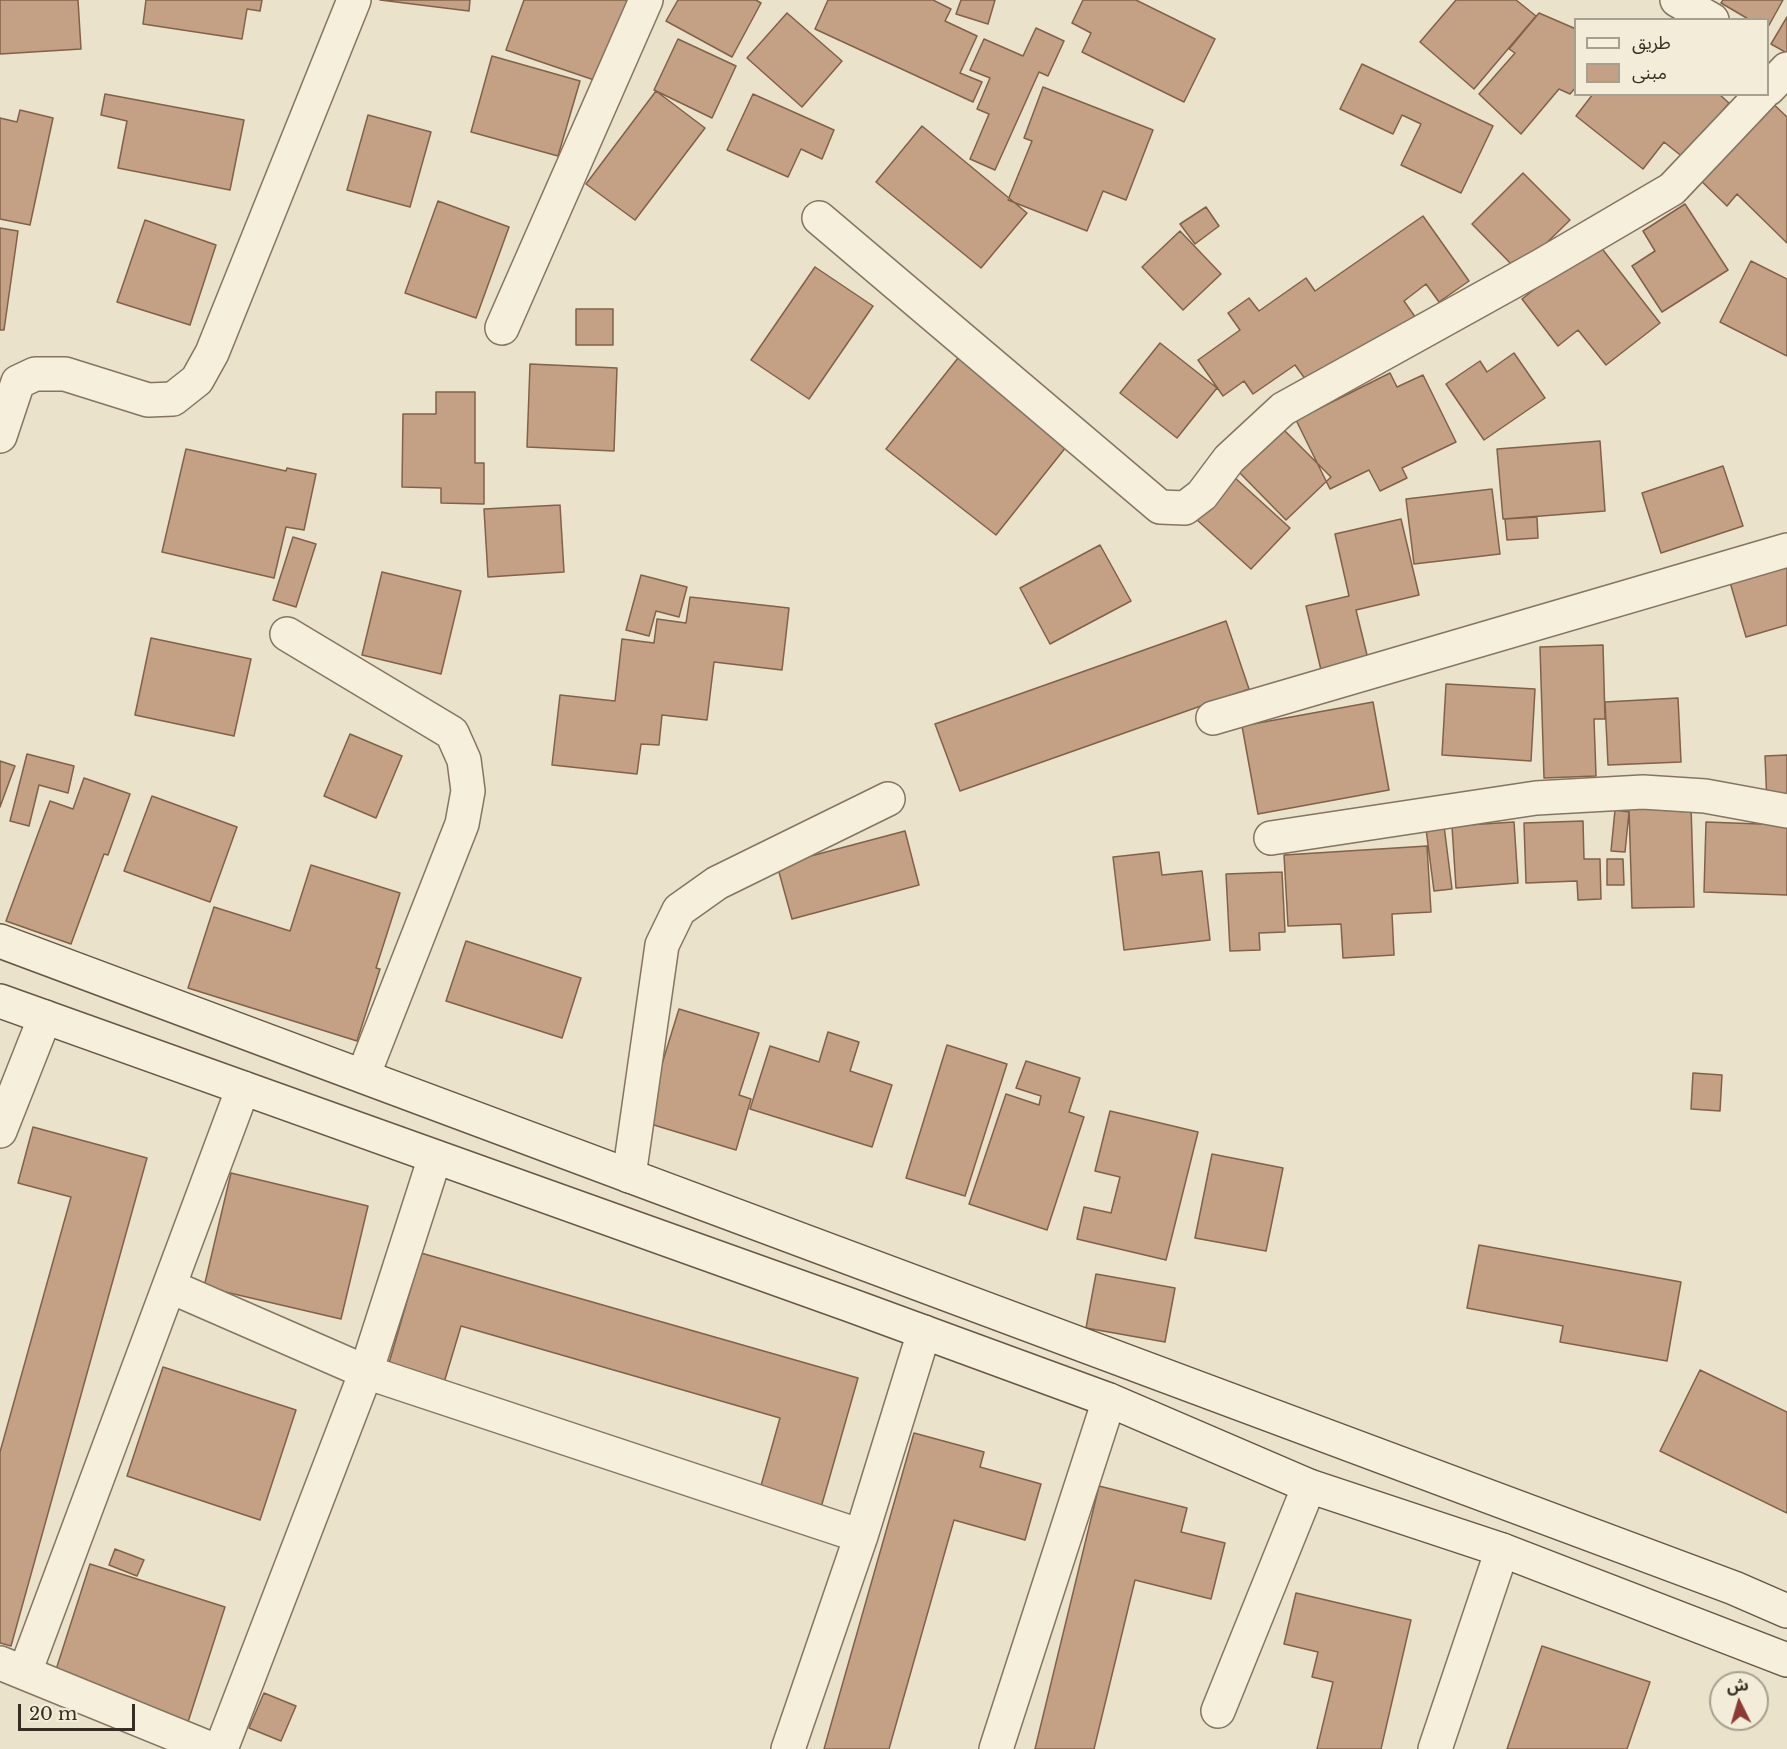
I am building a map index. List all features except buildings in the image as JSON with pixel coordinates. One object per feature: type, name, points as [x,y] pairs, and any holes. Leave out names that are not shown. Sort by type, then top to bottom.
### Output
[{"type":"street","points":[[0,436],[9,380],[35,374],[65,374],[147,400],[173,399],[197,380],[212,353],[354,0]]},
{"type":"street","points":[[502,328],[646,0]]},
{"type":"street","points":[[1769,53],[1787,63]]},
{"type":"street","points":[[1769,87],[1787,69]]},
{"type":"street","points":[[819,218],[1160,507],[1185,508],[1202,495],[1229,459],[1283,409],[1539,267],[1672,189],[1760,96]]},
{"type":"street","points":[[1213,718],[1787,550]]},
{"type":"street","points":[[287,634],[452,733],[464,760],[468,791],[462,824],[363,1076]]},
{"type":"street","points":[[1271,838],[1536,798],[1631,793],[1705,796],[1787,811]]},
{"type":"street","points":[[629,1176],[662,945],[679,910],[717,883],[888,799]]},
{"type":"street","points":[[0,941],[1712,1580],[1787,1611]]},
{"type":"street","points":[[0,1001],[924,1332],[1109,1400],[1309,1486],[1502,1550],[1785,1656]]},
{"type":"street","points":[[0,1131],[45,1017]]},
{"type":"street","points":[[211,1749],[13,1668],[169,1286],[243,1088]]},
{"type":"street","points":[[221,1749],[366,1372],[435,1157]]},
{"type":"street","points":[[169,1286],[366,1372],[861,1536]]},
{"type":"street","points":[[788,1749],[861,1536],[924,1332]]},
{"type":"street","points":[[996,1749],[1109,1400]]},
{"type":"street","points":[[1218,1711],[1309,1486]]},
{"type":"street","points":[[1435,1749],[1502,1550]]}]
